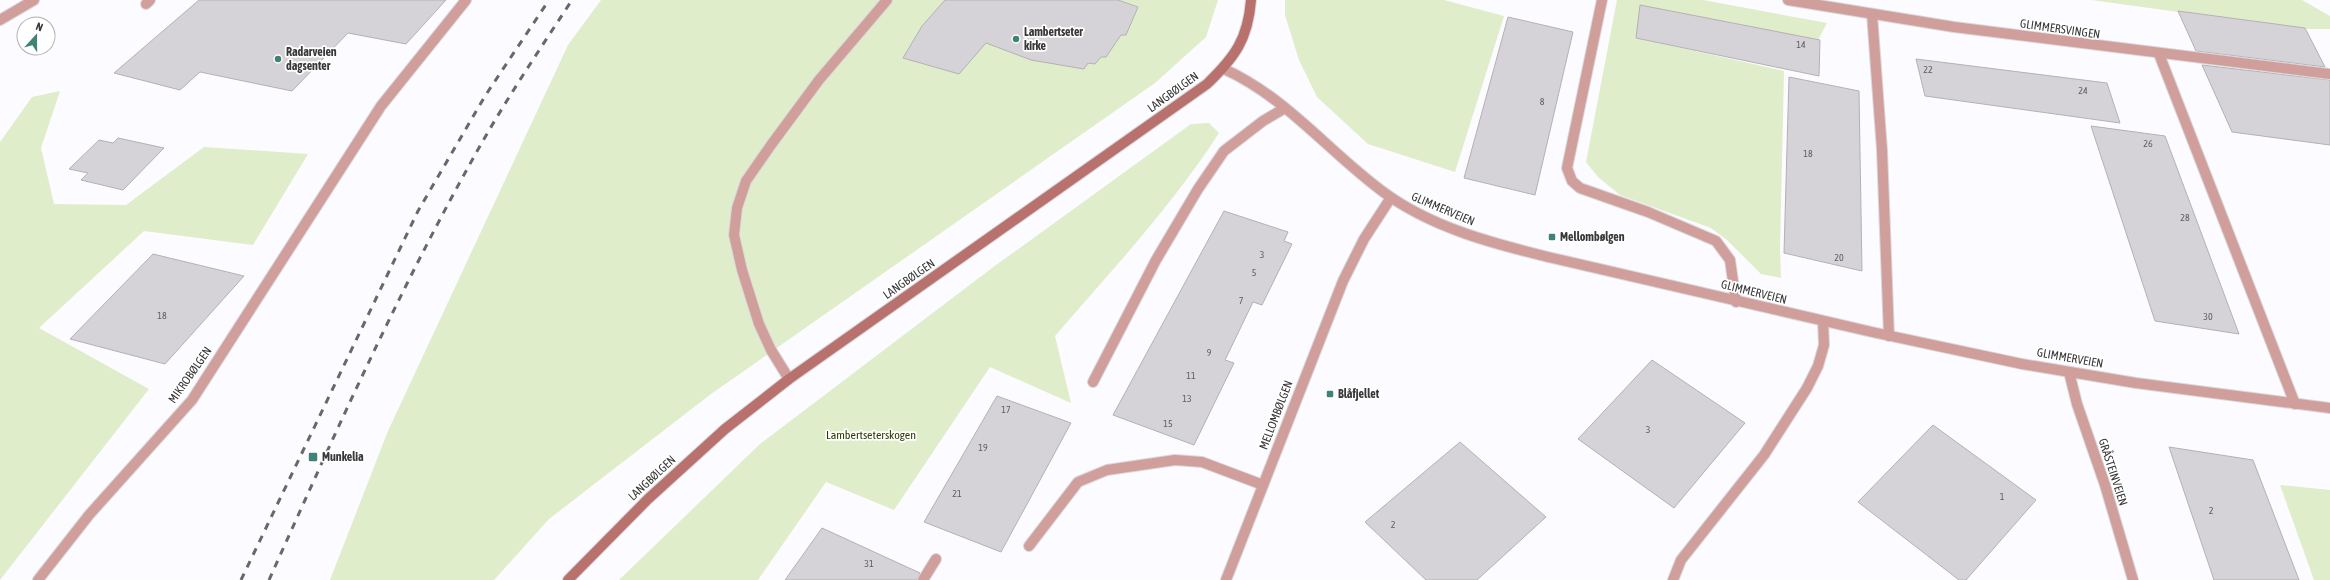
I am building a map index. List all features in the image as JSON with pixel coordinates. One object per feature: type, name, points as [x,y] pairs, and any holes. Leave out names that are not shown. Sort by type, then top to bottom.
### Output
[{"type":"street","points":[[0,20],[34,0]]},
{"type":"street","name":"MIKROBØLGEN","points":[[38,580],[89,515],[192,400],[381,106],[466,0]]},
{"type":"street","points":[[790,379],[771,350],[762,331],[742,270],[734,235],[737,208],[746,181],[771,145],[819,80],[887,0]]},
{"type":"street","name":"LANGBØLGEN","points":[[568,580],[660,488],[725,429],[790,379],[1192,95],[1224,69],[1236,54],[1245,39],[1250,22],[1251,0]]},
{"type":"street","points":[[1602,0],[1567,168],[1572,181],[1580,188],[1648,212],[1716,241],[1730,260],[1736,302]]},
{"type":"street","name":"GLIMMERSVINGEN","points":[[1788,0],[1872,14],[2159,54],[2330,74]]},
{"type":"street","points":[[1872,14],[1882,150],[1889,336]]},
{"type":"street","points":[[2159,54],[2295,404]]},
{"type":"street","name":"GLIMMERVEIEN","points":[[1224,69],[1248,80],[1285,108],[1344,161],[1390,199],[1428,219],[1470,235],[1736,302],[1889,336],[2069,372],[2145,385],[2330,408]]},
{"type":"street","points":[[1092,382],[1156,260],[1198,189],[1224,151],[1263,121],[1285,108]]},
{"type":"street","name":"MELLOMBØLGEN","points":[[1226,580],[1343,281],[1364,239],[1390,199]]},
{"type":"street","points":[[1673,580],[1681,560],[1764,455],[1807,388],[1818,366],[1824,345],[1823,321]]},
{"type":"street","name":"GRÅSTEINVEIEN","points":[[2069,372],[2077,404],[2105,485],[2133,580]]},
{"type":"street","points":[[1029,546],[1078,482],[1107,470],[1175,460],[1202,462],[1263,485]]},
{"type":"street","points":[[923,580],[936,559]]},
{"type":"green space","points":[[601,0],[1218,0],[1206,37],[1155,83],[711,394],[549,519],[494,580],[330,580],[388,431],[568,45]]},
{"type":"green space","points":[[1285,0],[1444,0],[1504,16],[1455,172],[1368,144],[1317,97],[1299,60],[1285,15]]},
{"type":"green space","points":[[1617,0],[1703,0],[1827,23],[1817,42],[1637,38],[1784,71],[1780,249],[1781,278],[1761,274],[1727,240],[1711,228],[1620,195],[1598,177],[1586,162]]},
{"type":"green space","points":[[2091,0],[2302,0],[2330,16],[2330,29],[2303,29]]},
{"type":"green space","points":[[60,91],[41,148],[54,204],[126,205],[204,147],[308,154],[253,245],[144,231],[39,328],[149,389],[0,580],[0,142],[32,97]]},
{"type":"green space","name":"Lambertseterskogen","points":[[1209,123],[1219,133],[1201,160],[1141,237],[1055,336],[1071,403],[990,367],[894,510],[826,482],[758,580],[619,580],[760,444],[992,268],[1191,124]]},
{"type":"green space","points":[[2280,485],[2330,490],[2330,580],[2314,580]]},
{"type":"building","name":"Radarveien dagsenter","points":[[199,0],[446,0],[406,44],[348,33],[292,91],[200,72],[180,90],[114,73]]},
{"type":"building","name":"Lambertseter kirke","points":[[945,0],[1118,0],[1138,7],[1126,35],[1121,35],[1106,57],[1101,57],[1095,64],[1088,63],[1084,69],[1031,60],[986,43],[959,74],[903,58],[922,26]]},
{"type":"building","points":[[1640,5],[1820,40],[1819,76],[1636,38]]},
{"type":"building","points":[[2178,11],[2305,28],[2325,67],[2196,51]]},
{"type":"building","points":[[1508,17],[1573,32],[1535,195],[1464,178]]},
{"type":"building","points":[[1916,59],[2107,83],[2120,123],[1925,96]]},
{"type":"building","points":[[2202,65],[2330,80],[2330,145],[2232,132]]},
{"type":"building","points":[[1789,77],[1859,91],[1862,271],[1784,253]]},
{"type":"building","points":[[2091,126],[2165,136],[2239,334],[2155,321]]},
{"type":"building","points":[[118,138],[164,148],[123,190],[81,180],[88,173],[69,169],[99,140],[113,143]]},
{"type":"building","points":[[1224,211],[1288,232],[1284,241],[1292,244],[1262,305],[1253,302],[1225,360],[1234,363],[1194,445],[1113,415]]},
{"type":"building","points":[[153,254],[244,276],[165,364],[70,339]]},
{"type":"building","points":[[1652,360],[1745,423],[1674,508],[1578,439]]},
{"type":"building","points":[[997,396],[1071,423],[1001,552],[924,522]]},
{"type":"building","points":[[1933,425],[2036,500],[1966,580],[1959,580],[1858,502]]},
{"type":"building","points":[[1460,442],[1546,517],[1477,580],[1426,580],[1365,522]]},
{"type":"building","points":[[2169,447],[2253,460],[2299,580],[2214,580]]},
{"type":"building","points":[[822,528],[920,573],[917,580],[785,580]]},
{"type":"railway","points":[[241,580],[418,211],[485,96],[549,0]]},
{"type":"railway","points":[[269,580],[371,357],[454,193],[494,121],[572,0]]},
{"type":"place","name":"Lambertseter kirke","points":[[1016,39]]},
{"type":"place","name":"Radarveien dagsenter","points":[[278,59]]},
{"type":"place","name":"Mellombølgen","points":[[1552,237]]},
{"type":"place","name":"Blåfjellet","points":[[1330,394]]},
{"type":"place","name":"Munkelia","points":[[313,457]]}]
